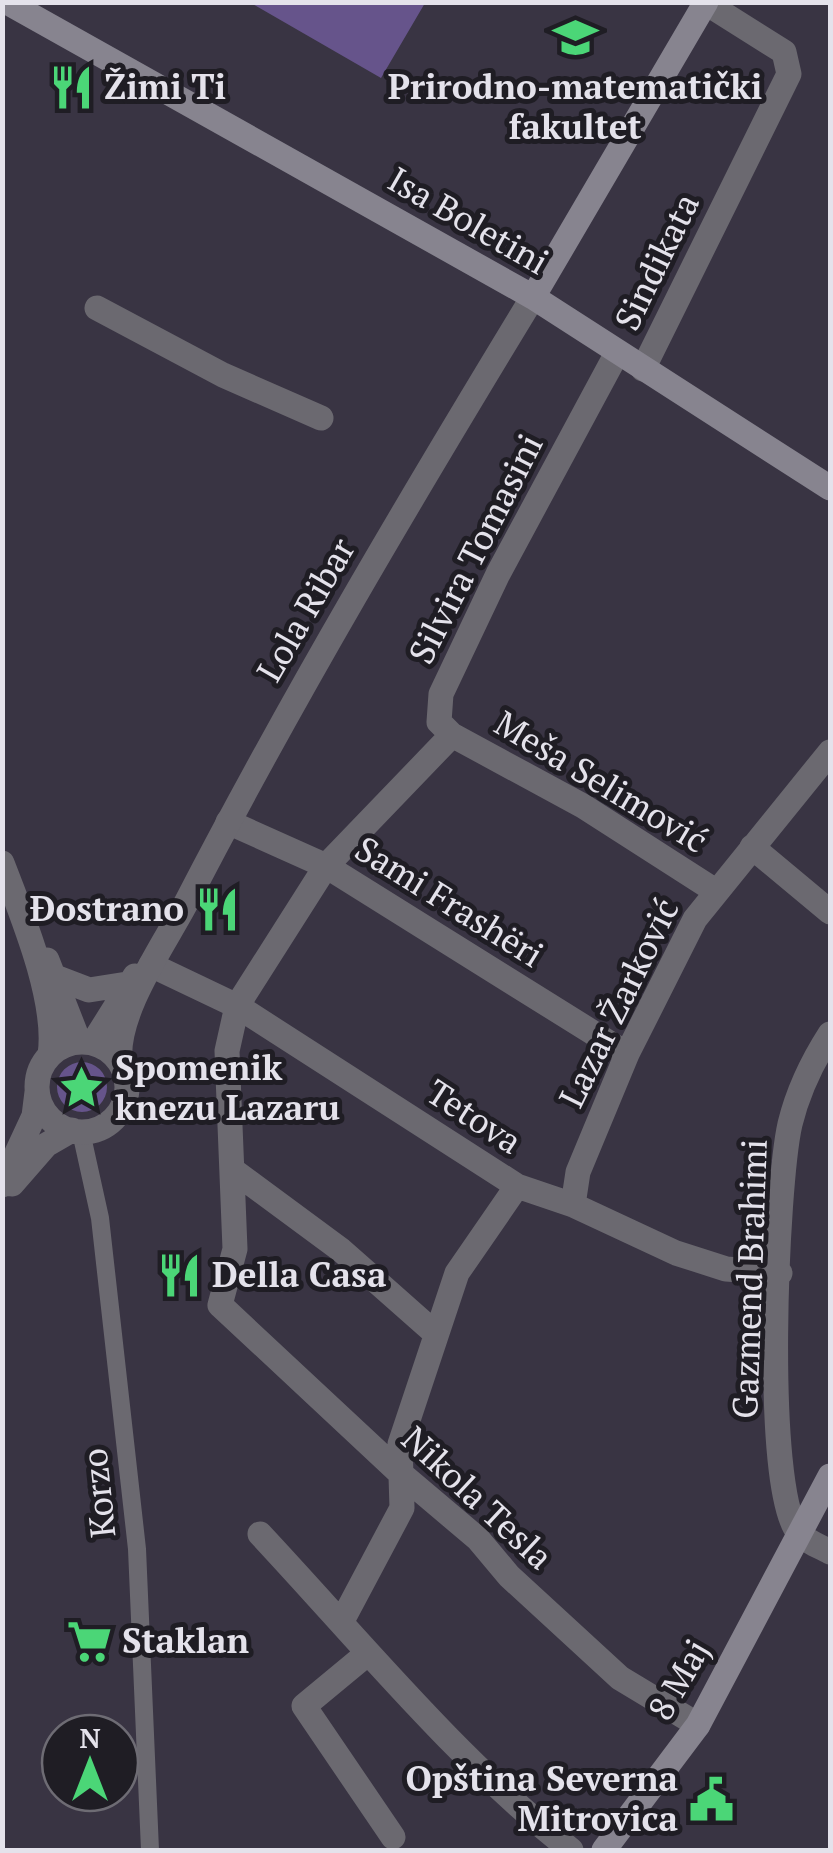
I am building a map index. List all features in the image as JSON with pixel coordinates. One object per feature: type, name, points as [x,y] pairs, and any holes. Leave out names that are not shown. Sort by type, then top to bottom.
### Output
[{"type":"main road","name":"Isa Boletini","points":[[7,2],[533,297],[830,488]]},
{"type":"main road","points":[[533,297],[706,3]]},
{"type":"main road","name":"8 Maj","points":[[604,1850],[698,1725],[830,1476]]},
{"type":"street","name":"Sindikata","points":[[643,370],[790,74],[784,52],[706,3]]},
{"type":"street","name":"Lola Ribar","points":[[120,1062],[123,1030],[151,965],[228,822],[322,650],[533,297]]},
{"type":"street","points":[[97,308],[223,374],[321,418]]},
{"type":"street","name":"Silvira Tomasini","points":[[452,735],[439,722],[442,694],[498,574],[617,353]]},
{"type":"street","points":[[436,1334],[341,1250],[234,1172],[227,1052],[236,1006],[326,866],[452,735]]},
{"type":"street","name":"Meša Selimović","points":[[452,735],[583,806],[714,890]]},
{"type":"street","name":"Lazar Žarković","points":[[572,1205],[578,1172],[675,953],[714,890],[830,752]]},
{"type":"street","name":"Sami Frashëri","points":[[228,822],[326,866],[627,1054]]},
{"type":"street","points":[[752,848],[830,912]]},
{"type":"street","points":[[2,863],[26,926],[50,1022],[50,1056]]},
{"type":"street","points":[[2,1195],[46,1145],[76,1131],[95,1130],[118,1114],[127,1088],[120,1062],[86,1042],[26,926]]},
{"type":"street","name":"Lola Ribar","points":[[86,1042],[127,984],[151,965]]},
{"type":"street","name":"Tetova","points":[[151,965],[236,1006],[517,1186],[572,1205],[676,1253],[726,1269],[780,1274]]},
{"type":"street","points":[[55,977],[89,990],[127,984]]},
{"type":"street","name":"Gazmend Brahimi","points":[[799,1534],[782,1492],[780,1457],[782,1179],[800,1090],[830,1034]]},
{"type":"street","points":[[2,1185],[34,1116],[42,1066],[50,1056],[86,1042]]},
{"type":"street","points":[[38,1092],[48,1117],[76,1131]]},
{"type":"street","name":"Korzo","points":[[76,1131],[100,1218],[138,1549],[150,1850]]},
{"type":"street","name":"Nikola Tesla","points":[[234,1172],[235,1249],[220,1305],[400,1473],[478,1539],[509,1576],[620,1678],[698,1725]]},
{"type":"street","points":[[342,1621],[402,1508],[400,1444],[468,1252],[517,1186]]},
{"type":"street","points":[[260,1534],[368,1654],[526,1814],[572,1850]]},
{"type":"street","points":[[799,1534],[830,1552]]},
{"type":"street","points":[[368,1654],[304,1706],[394,1837]]},
{"type":"shaded area","points":[[251,3],[425,3],[381,78]]},
{"type":"shaded area","points":[[72,1063],[92,1063],[106,1077],[106,1097],[92,1111],[72,1111],[58,1097],[58,1077]]},
{"type":"place","name":"Prirodno-matematički fakultet","points":[[575,37]]},
{"type":"place","name":"Žimi Ti","points":[[71,87]]},
{"type":"place","name":"Đostrano","points":[[217,909]]},
{"type":"place","name":"Spomenik knezu Lazaru","points":[[82,1088]]},
{"type":"place","name":"Della Casa","points":[[179,1275]]},
{"type":"place","name":"Staklan","points":[[89,1641]]},
{"type":"place","name":"Opština Severna Mitrovica","points":[[711,1799]]}]
